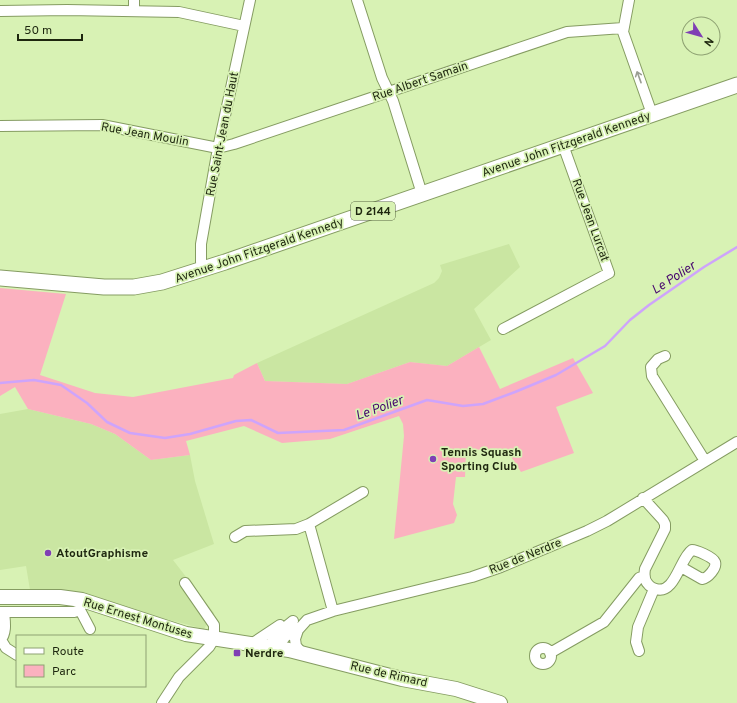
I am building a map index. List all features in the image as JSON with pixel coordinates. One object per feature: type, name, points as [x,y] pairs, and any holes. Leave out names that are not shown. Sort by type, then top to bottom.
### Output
[{"type":"main road","name":"Avenue John Fitzgerald Kennedy","points":[[0,278],[104,287],[134,287],[162,282],[205,269],[737,85]]},
{"type":"street","points":[[134,0],[134,11]]},
{"type":"street","name":"Rue Saint-Jean du Haut","points":[[205,269],[201,262],[201,244],[218,148],[250,0]]},
{"type":"street","points":[[358,0],[382,78],[398,115],[422,194]]},
{"type":"street","points":[[629,0],[623,32],[652,114]]},
{"type":"street","points":[[0,11],[67,10],[179,12],[244,26]]},
{"type":"street","name":"Rue Albert Samain","points":[[218,148],[234,144],[567,32],[624,28]]},
{"type":"street","name":"Rue Jean Moulin","points":[[0,126],[102,125],[218,148]]},
{"type":"street","name":"Rue Jean Lurcat","points":[[503,329],[610,273],[563,145]]},
{"type":"street","points":[[664,356],[654,362],[651,367],[652,376],[705,461]]},
{"type":"street","name":"Rue de Nerdre","points":[[276,648],[295,626],[307,620],[333,611],[472,577],[501,567],[587,531],[607,521],[737,442]]},
{"type":"street","points":[[235,537],[245,531],[296,529],[309,524],[363,492]]},
{"type":"street","points":[[644,498],[649,507],[665,524],[665,529],[645,569],[644,576],[646,582],[650,587],[660,590],[671,584],[681,567]]},
{"type":"street","points":[[309,524],[333,611]]},
{"type":"street","points":[[550,653],[604,622],[639,578],[644,576]]},
{"type":"street","points":[[162,703],[179,677],[209,647],[214,639],[214,625],[185,583]]},
{"type":"street","points":[[639,651],[636,642],[638,627],[654,589]]},
{"type":"street","name":"Rue Ernest Montuses","points":[[0,597],[60,597],[81,605],[186,634],[276,648]]},
{"type":"street","points":[[16,654],[6,648],[0,640],[4,636],[5,629],[2,612],[74,612],[81,605]]},
{"type":"street","name":"Rue Ernest Montuses","points":[[81,605],[90,629]]},
{"type":"street","points":[[250,645],[278,626],[295,626],[296,646],[302,653]]},
{"type":"street","name":"Rue de Rimard","points":[[276,648],[302,653],[402,679],[456,689],[500,703]]},
{"type":"shaded area","points":[[509,244],[520,267],[474,309],[491,340],[447,366],[410,362],[347,384],[265,381],[257,363],[434,283],[439,278],[442,271],[440,265]]},
{"type":"shaded area","points":[[28,409],[91,424],[115,434],[151,460],[190,455],[195,481],[214,544],[173,560],[214,613],[204,629],[56,590],[30,590],[26,566],[0,570],[0,414]]},
{"type":"green space","points":[[0,288],[66,294],[40,375],[95,393],[133,397],[233,378],[234,375],[257,363],[265,381],[347,384],[410,362],[447,366],[479,347],[500,389],[573,358],[593,393],[556,407],[574,453],[521,472],[506,449],[466,450],[465,477],[456,477],[453,504],[457,515],[454,523],[394,539],[404,436],[403,424],[399,416],[330,439],[282,443],[244,426],[186,441],[190,455],[151,460],[115,434],[91,424],[28,409],[15,387],[0,396]]},
{"type":"waterway","name":"Le Polier","points":[[0,383],[34,380],[61,385],[87,403],[107,422],[130,433],[165,438],[190,434],[236,421],[251,420],[278,433],[344,430],[427,400],[463,406],[483,404],[556,375],[605,346],[630,320],[649,305],[704,267],[737,247]]},
{"type":"place","name":"Tennis Squash Sporting Club","points":[[433,459]]},
{"type":"place","name":"AtoutGraphisme","points":[[48,553]]},
{"type":"place","name":"Nerdre","points":[[237,653]]}]
